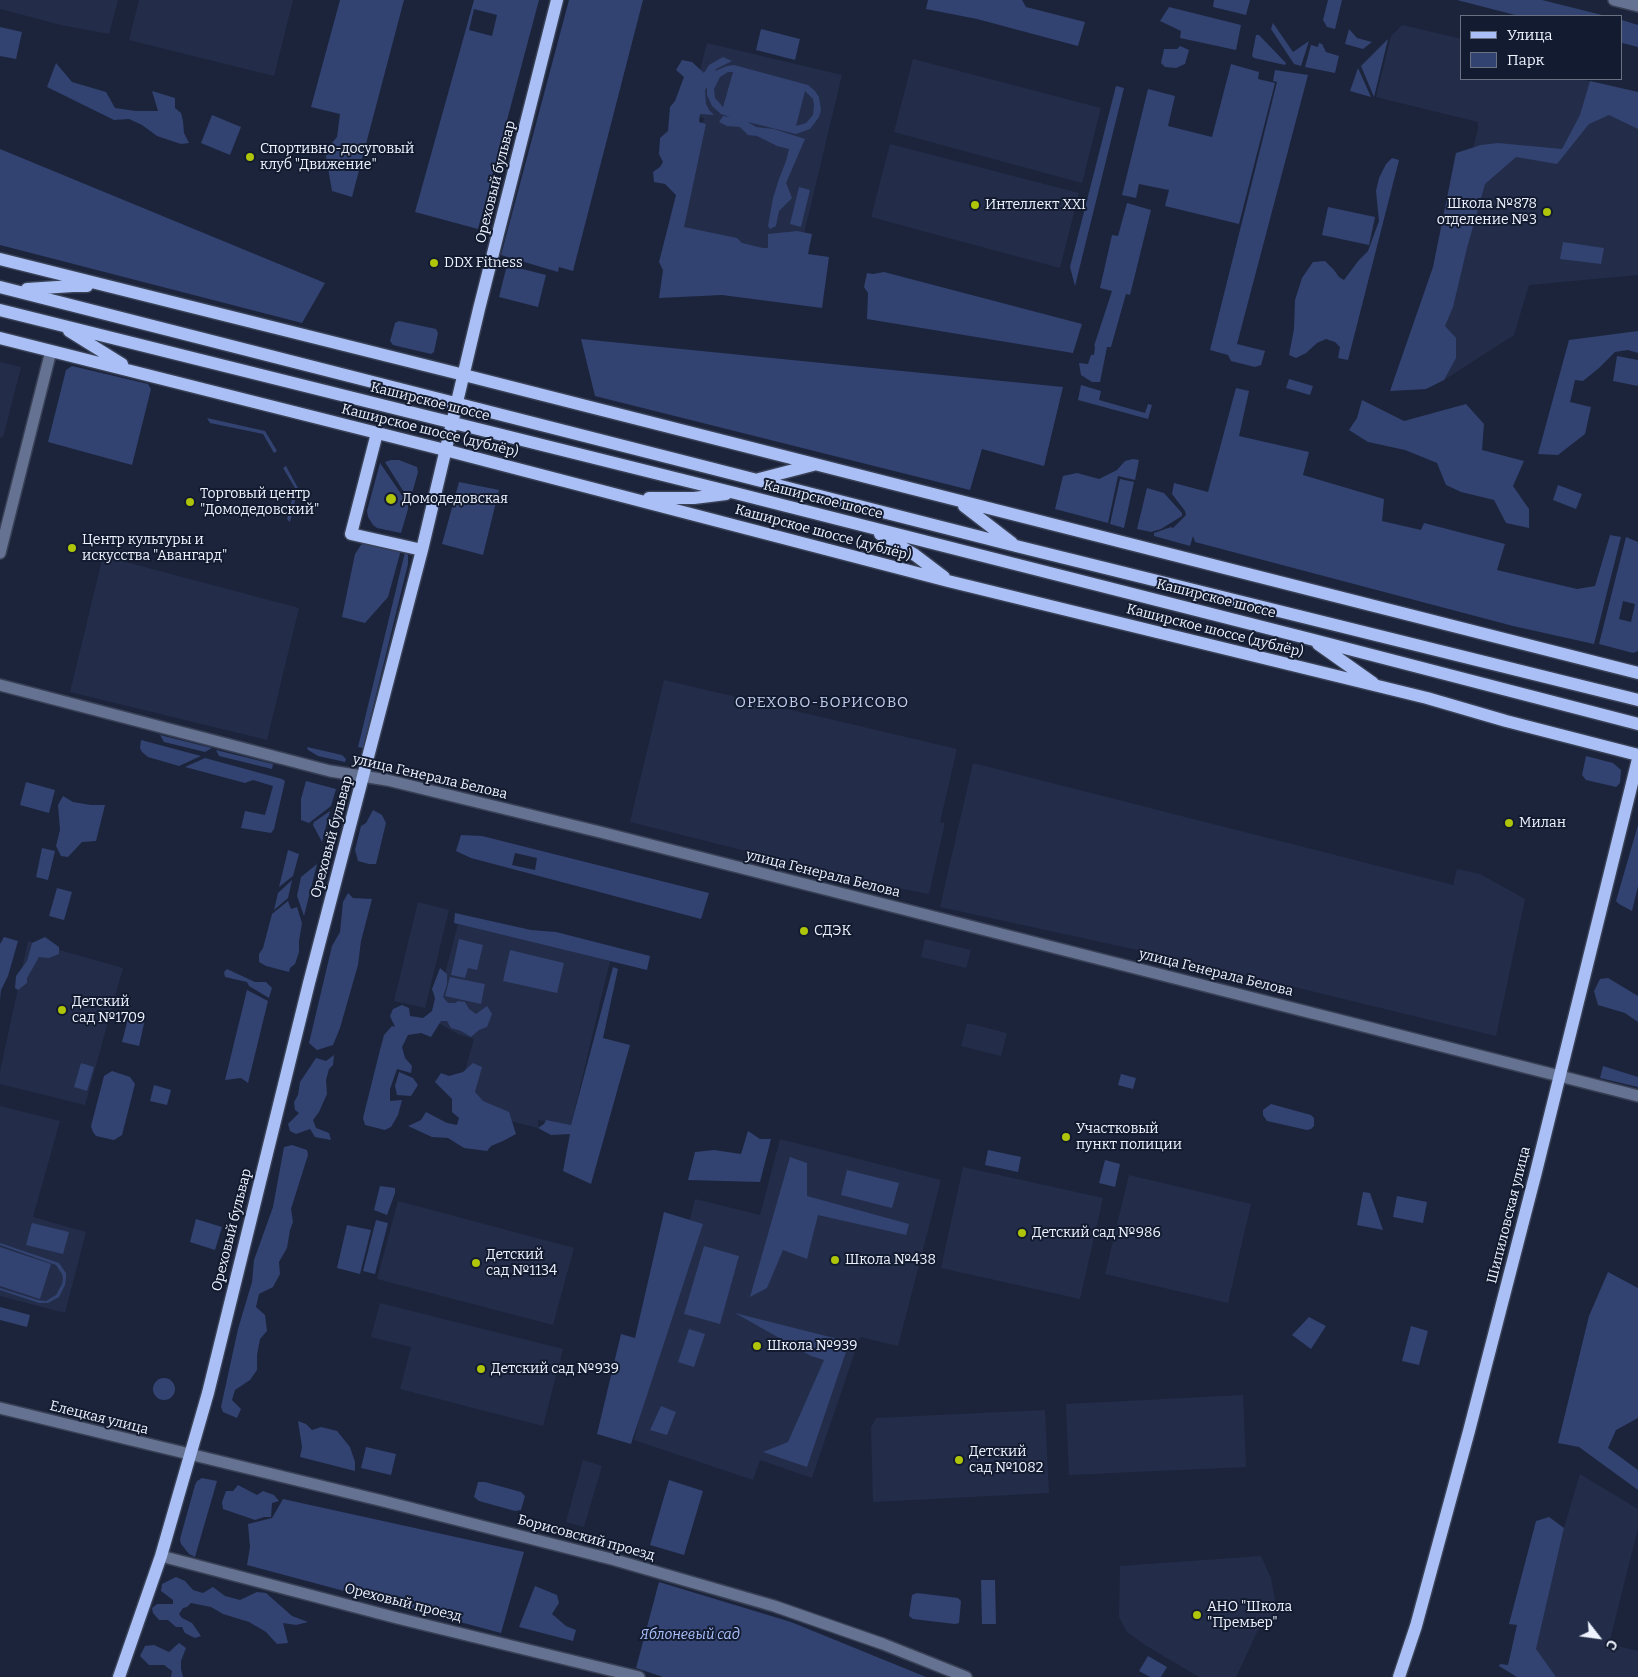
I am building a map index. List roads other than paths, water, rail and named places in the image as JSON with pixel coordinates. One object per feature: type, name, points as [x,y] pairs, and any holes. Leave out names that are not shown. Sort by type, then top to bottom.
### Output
[{"type":"main road","name":"Ореховый бульвар","points":[[119,1677],[161,1556],[191,1455],[214,1367],[309,983],[422,550],[445,450],[557,0]]},
{"type":"main road","points":[[0,259],[1638,673]]},
{"type":"main road","points":[[5,288],[109,287]]},
{"type":"main road","name":"Каширское шоссе","points":[[5,288],[1016,546],[1638,700]]},
{"type":"main road","name":"Каширское шоссе","points":[[0,310],[735,493],[1638,724]]},
{"type":"main road","points":[[63,326],[78,338],[134,371]]},
{"type":"main road","name":"Каширское шоссе (дублёр)","points":[[0,338],[445,450],[948,581],[1427,698],[1638,757]]},
{"type":"main road","points":[[377,433],[351,534],[422,550]]},
{"type":"main road","points":[[757,480],[815,465]]},
{"type":"main road","points":[[627,498],[694,498],[735,493]]},
{"type":"main road","points":[[956,500],[973,511],[1016,546]]},
{"type":"main road","points":[[867,527],[915,556],[948,581]]},
{"type":"main road","points":[[1310,639],[1380,688]]},
{"type":"main road","name":"Шипиловская улица","points":[[1399,1677],[1416,1626],[1462,1458],[1638,757]]},
{"type":"street","points":[[1614,0],[1638,6]]},
{"type":"street","points":[[0,553],[51,351]]},
{"type":"street","name":"улица Генерала Белова","points":[[0,685],[330,771],[364,775],[590,830],[1638,1096]]},
{"type":"street","name":"Елецкая улица","points":[[0,1408],[191,1455]]},
{"type":"street","name":"Борисовский проезд","points":[[191,1455],[383,1501],[639,1566],[780,1608],[883,1644],[966,1677]]},
{"type":"street","name":"Ореховый проезд","points":[[161,1556],[397,1618],[639,1677]]},
{"type":"place","name":"Спортивно-досуговый клуб \"Движение\"","points":[[250,157]]},
{"type":"place","name":"Интеллект XXI","points":[[975,205]]},
{"type":"place","name":"Школа №878 отделение №3","points":[[1547,212]]},
{"type":"place","name":"DDX Fitness","points":[[434,263]]},
{"type":"place","name":"Домодедовская","points":[[391,499]]},
{"type":"place","name":"Торговый центр \"Домодедовский\"","points":[[190,502]]},
{"type":"place","name":"Центр культуры и искусства \"Авангард\"","points":[[72,548]]},
{"type":"place","name":"Милан","points":[[1509,823]]},
{"type":"place","name":"СДЭК","points":[[804,931]]},
{"type":"place","name":"Детский сад №1709","points":[[62,1010]]},
{"type":"place","name":"Участковый пункт полиции","points":[[1066,1137]]},
{"type":"place","name":"Детский сад №986","points":[[1022,1233]]},
{"type":"place","name":"Школа №438","points":[[835,1260]]},
{"type":"place","name":"Детский сад №1134","points":[[476,1263]]},
{"type":"place","name":"Школа №939","points":[[757,1346]]},
{"type":"place","name":"Детский сад №939","points":[[481,1369]]},
{"type":"place","name":"Детский сад №1082","points":[[959,1460]]},
{"type":"place","name":"АНО \"Школа \"Премьер\"","points":[[1197,1615]]},
{"type":"district","name":"ОРЕХОВО-БОРИСОВО","points":[[822,703]]},
{"type":"park label","name":"Яблоневый сад","points":[[690,1635]]}]
